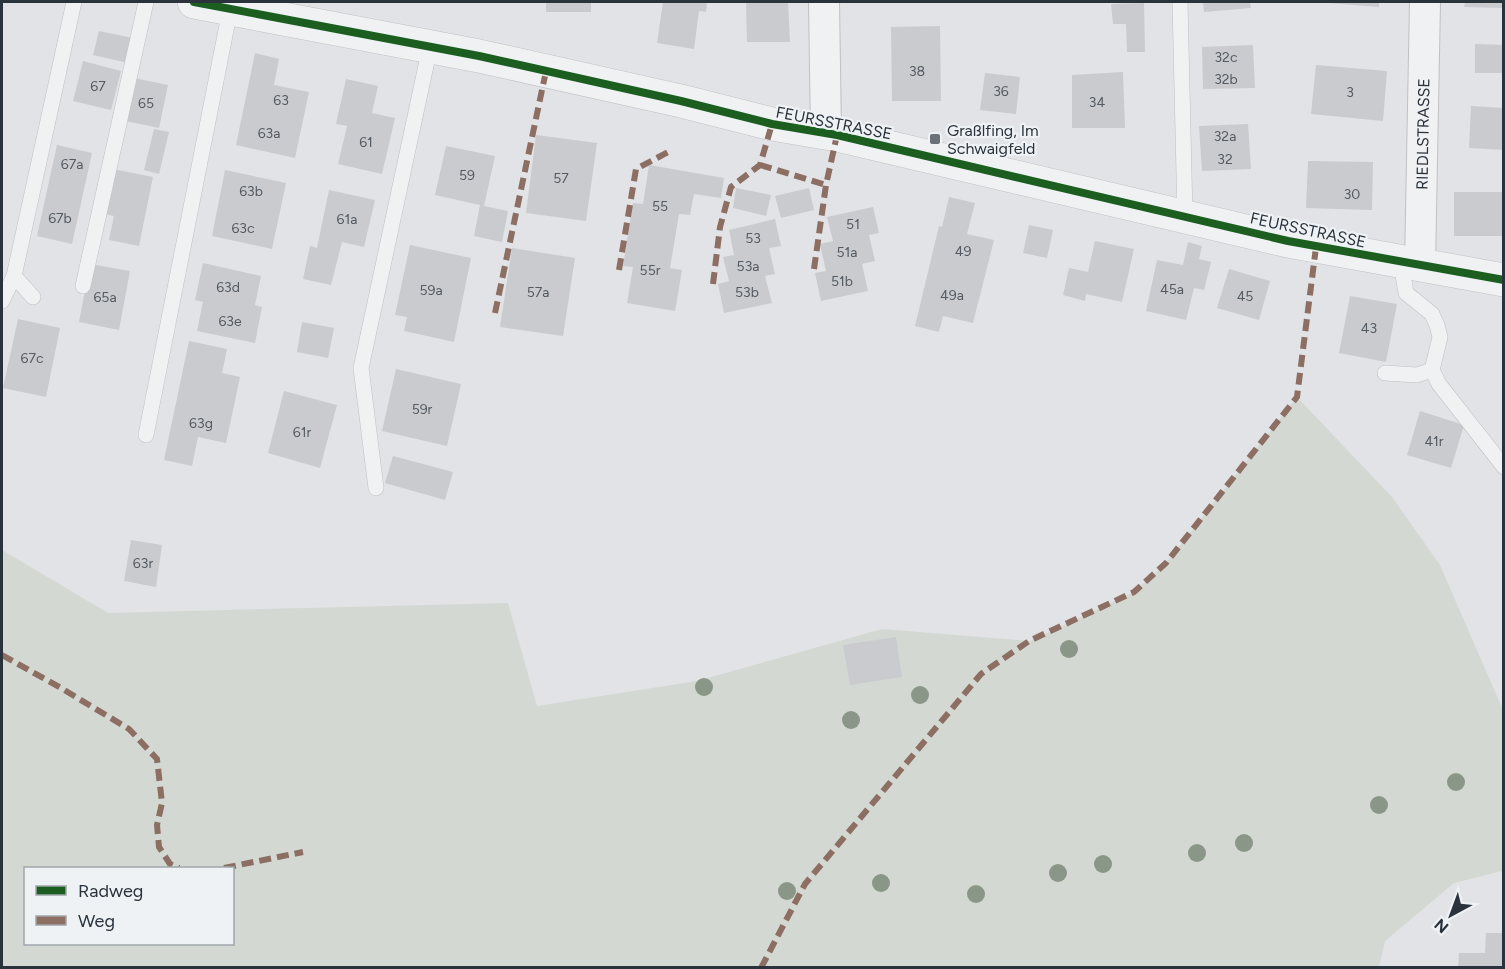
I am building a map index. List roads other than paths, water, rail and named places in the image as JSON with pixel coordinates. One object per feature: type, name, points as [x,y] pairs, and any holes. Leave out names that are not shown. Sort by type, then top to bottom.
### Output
[{"type":"street","name":"FEURSSTRASSE","points":[[194,2],[430,47],[670,98],[772,124],[826,132],[1288,241],[1503,280]]},
{"type":"street","points":[[824,2],[826,132]]},
{"type":"street","name":"RIEDLSTRASSE","points":[[1410,264],[1425,2]]},
{"type":"lane","points":[[2,301],[14,276],[74,2]]},
{"type":"lane","points":[[83,286],[146,2]]},
{"type":"lane","points":[[1180,2],[1185,217]]},
{"type":"lane","points":[[146,435],[230,10]]},
{"type":"lane","points":[[376,488],[361,368],[430,47]]},
{"type":"lane","points":[[1410,264],[1406,293],[1432,314],[1440,337],[1432,370],[1439,384],[1503,467]]},
{"type":"lane","points":[[14,276],[33,297]]},
{"type":"lane","points":[[1385,373],[1417,375],[1432,370]]},
{"type":"place","name":"Graßlfing, Im Schwaigfeld","points":[[935,139]]}]
